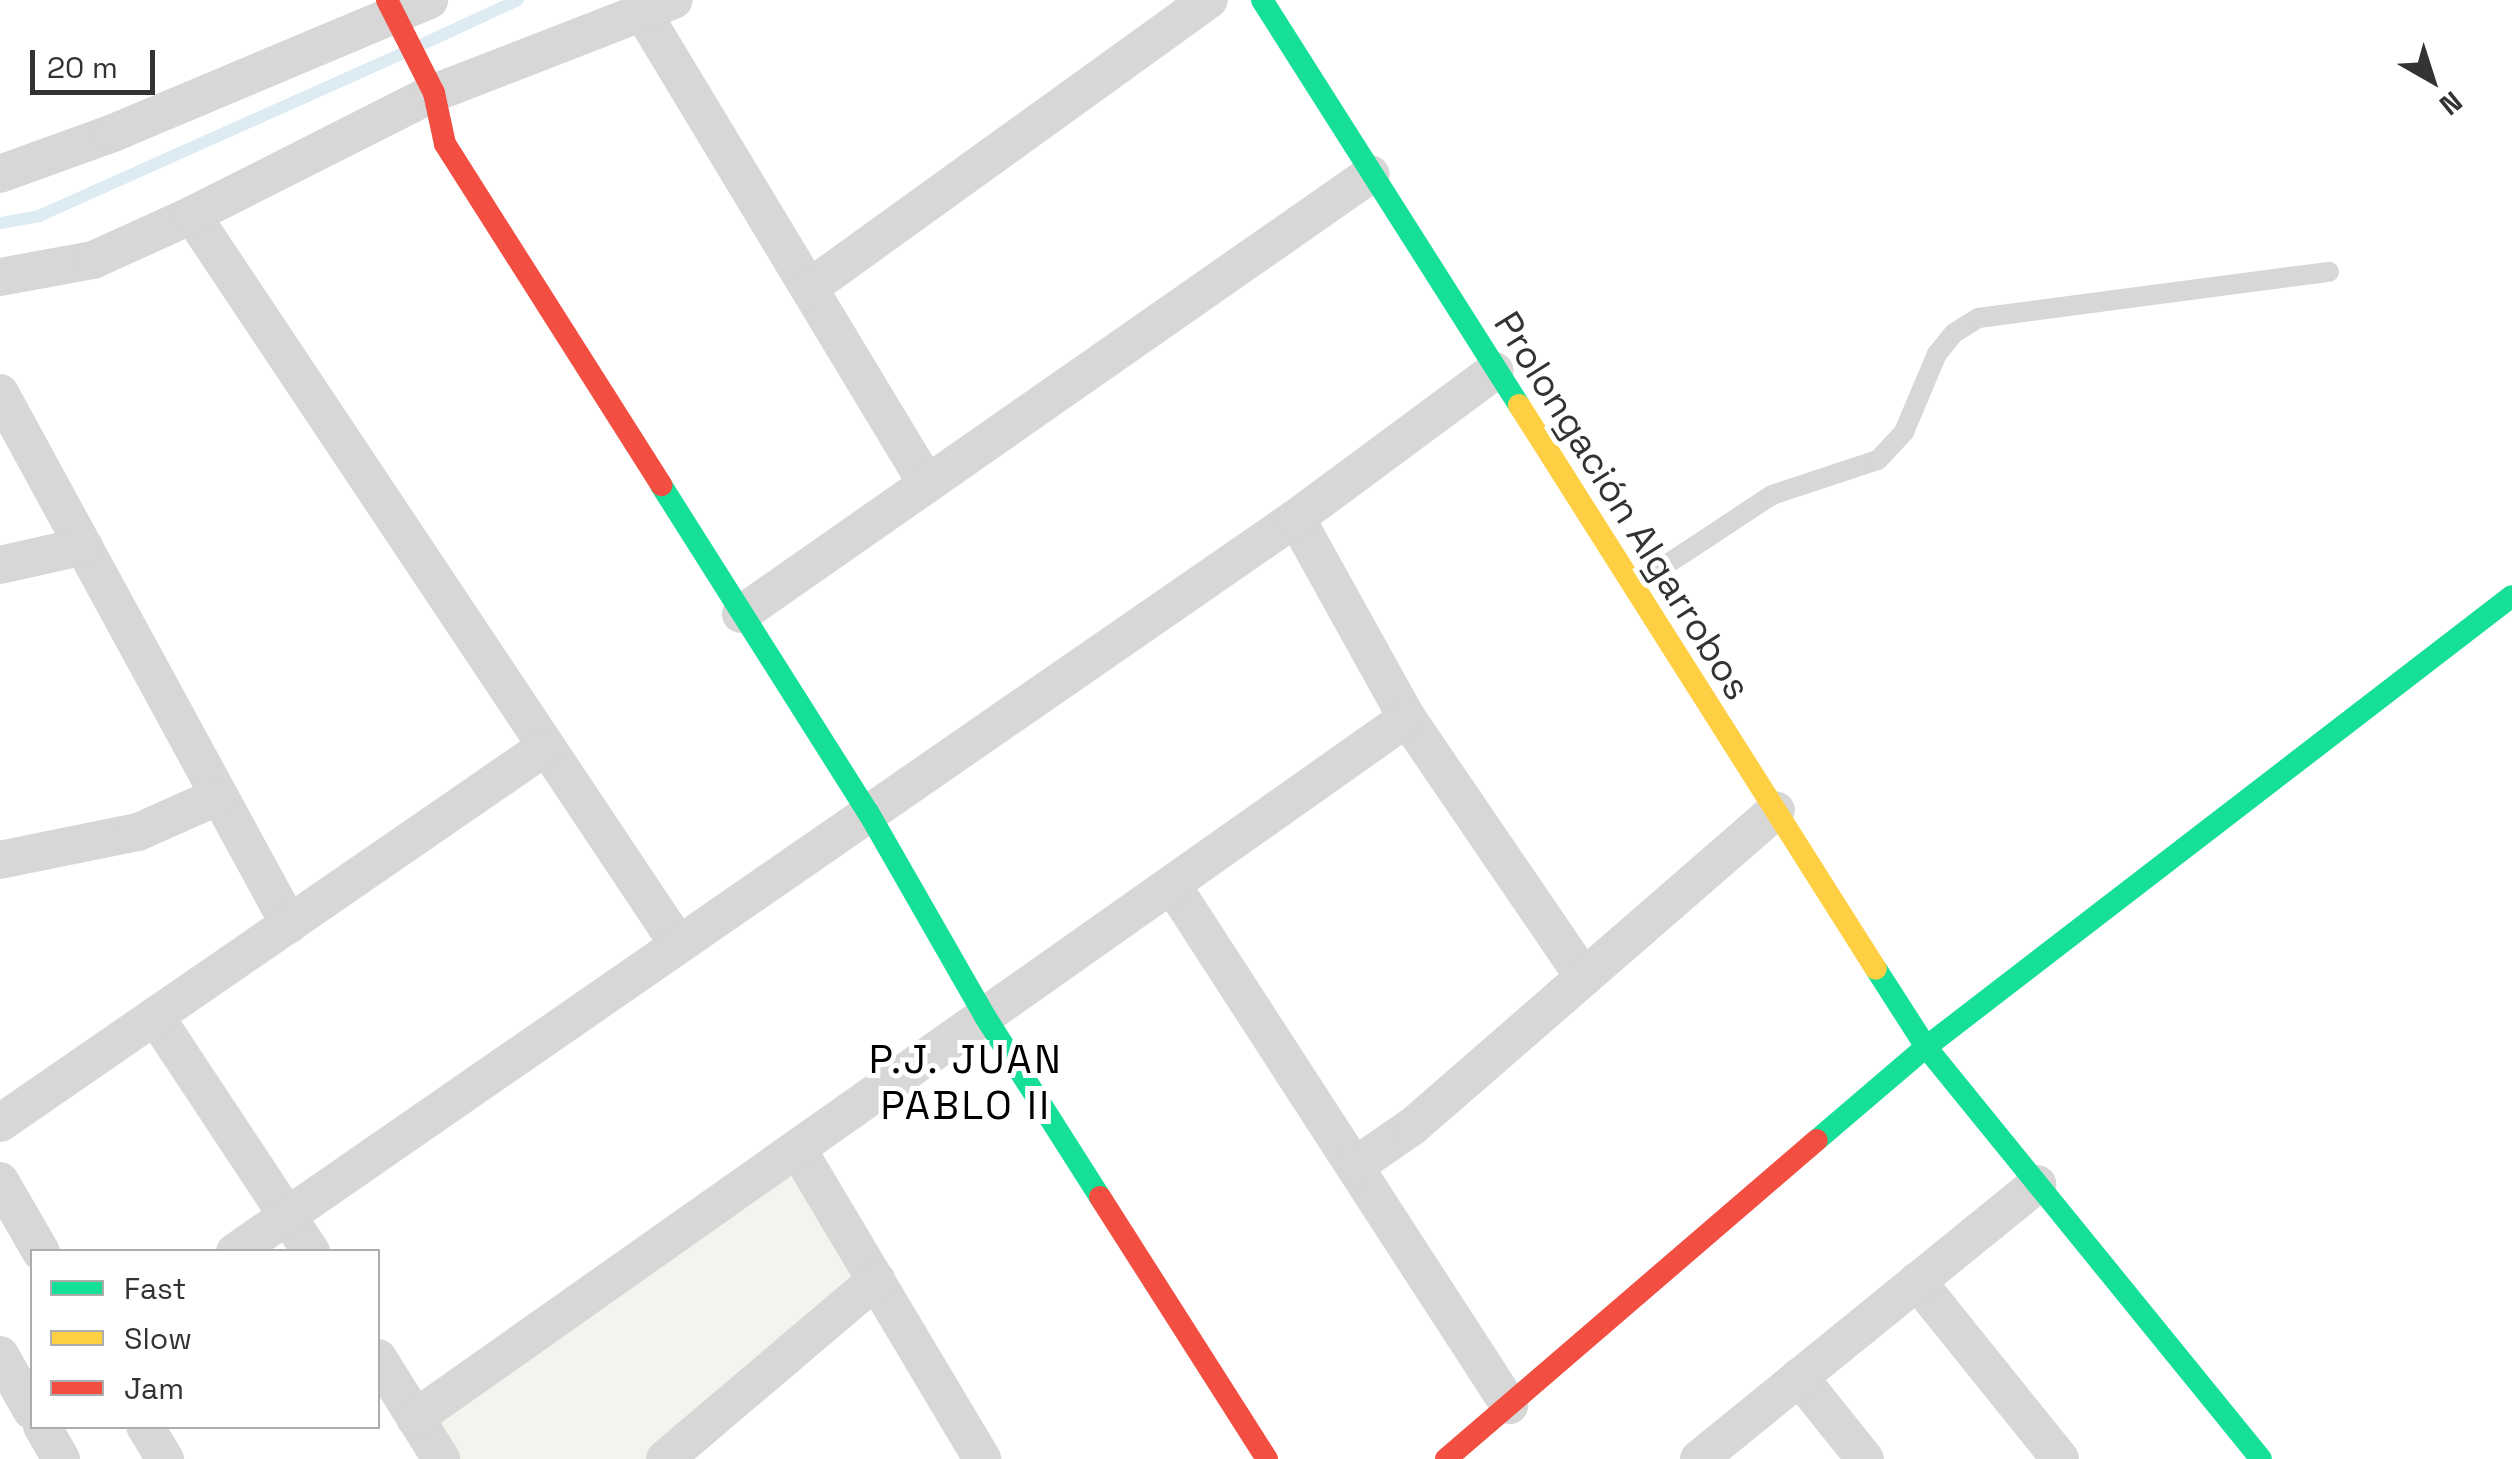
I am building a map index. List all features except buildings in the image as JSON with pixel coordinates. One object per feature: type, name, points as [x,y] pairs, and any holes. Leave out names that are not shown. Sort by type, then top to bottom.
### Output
[{"type":"street","points":[[0,174],[114,133],[429,0]]},
{"type":"street","points":[[809,288],[1209,0]]},
{"type":"street","name":"Prolongación Algarrobos","points":[[1262,0],[1926,1047],[2261,1459]]},
{"type":"street","points":[[0,277],[93,260],[192,215],[430,85],[658,5],[809,288],[928,484]]},
{"type":"street","points":[[395,16],[430,85],[445,144],[868,812],[986,1018],[1266,1459]]},
{"type":"street","points":[[741,614],[1371,174]]},
{"type":"street","points":[[192,215],[678,944]]},
{"type":"street","points":[[239,1249],[1296,518],[1495,372]]},
{"type":"street","points":[[0,393],[288,924]]},
{"type":"street","points":[[1296,518],[1407,718],[1584,978]]},
{"type":"street","points":[[0,565],[84,546]]},
{"type":"street","points":[[1446,1459],[1926,1047],[2512,596]]},
{"type":"street","points":[[415,1418],[1407,718]]},
{"type":"street","points":[[0,1123],[544,748]]},
{"type":"street","points":[[0,860],[138,832],[219,796]]},
{"type":"street","points":[[1355,1166],[1412,1126],[1776,811]]},
{"type":"street","points":[[1172,884],[1508,1405]]},
{"type":"street","points":[[155,1016],[309,1249]]},
{"type":"street","points":[[798,1150],[982,1459]]},
{"type":"street","points":[[0,1181],[39,1249]]},
{"type":"street","points":[[1699,1459],[2037,1184]]},
{"type":"street","points":[[666,1459],[876,1280]]},
{"type":"street","points":[[1917,1280],[2060,1459]]},
{"type":"street","points":[[0,1355],[30,1402]]},
{"type":"street","points":[[380,1361],[441,1459]]},
{"type":"street","points":[[1799,1377],[1865,1459]]},
{"type":"street","points":[[45,1429],[61,1459]]},
{"type":"street","points":[[148,1429],[165,1459]]},
{"type":"lane","points":[[1632,588],[1772,495],[1878,460],[1904,432],[1936,354],[1954,333],[1978,318],[2329,272]]},
{"type":"shaded area","points":[[789,1159],[866,1287],[667,1459],[449,1459],[429,1420]]},
{"type":"waterway","points":[[425,43],[518,0]]},
{"type":"waterway","points":[[0,223],[39,216],[402,54]]},
{"type":"traffic: fast","points":[[1262,0],[1519,405]]},
{"type":"traffic: fast","points":[[661,485],[868,812],[986,1018],[1100,1197]]},
{"type":"traffic: fast","points":[[1817,1140],[1926,1047],[2512,596]]},
{"type":"traffic: fast","points":[[1876,969],[1926,1047],[2261,1459]]},
{"type":"traffic: slow","points":[[1519,405],[1876,969]]},
{"type":"traffic: jam","points":[[387,0],[434,93],[445,144],[661,485]]},
{"type":"traffic: jam","points":[[1446,1459],[1817,1140]]},
{"type":"traffic: jam","points":[[1100,1197],[1267,1459]]},
{"type":"district","name":"P.J. JUAN PABLO II","points":[[966,1083]]}]
